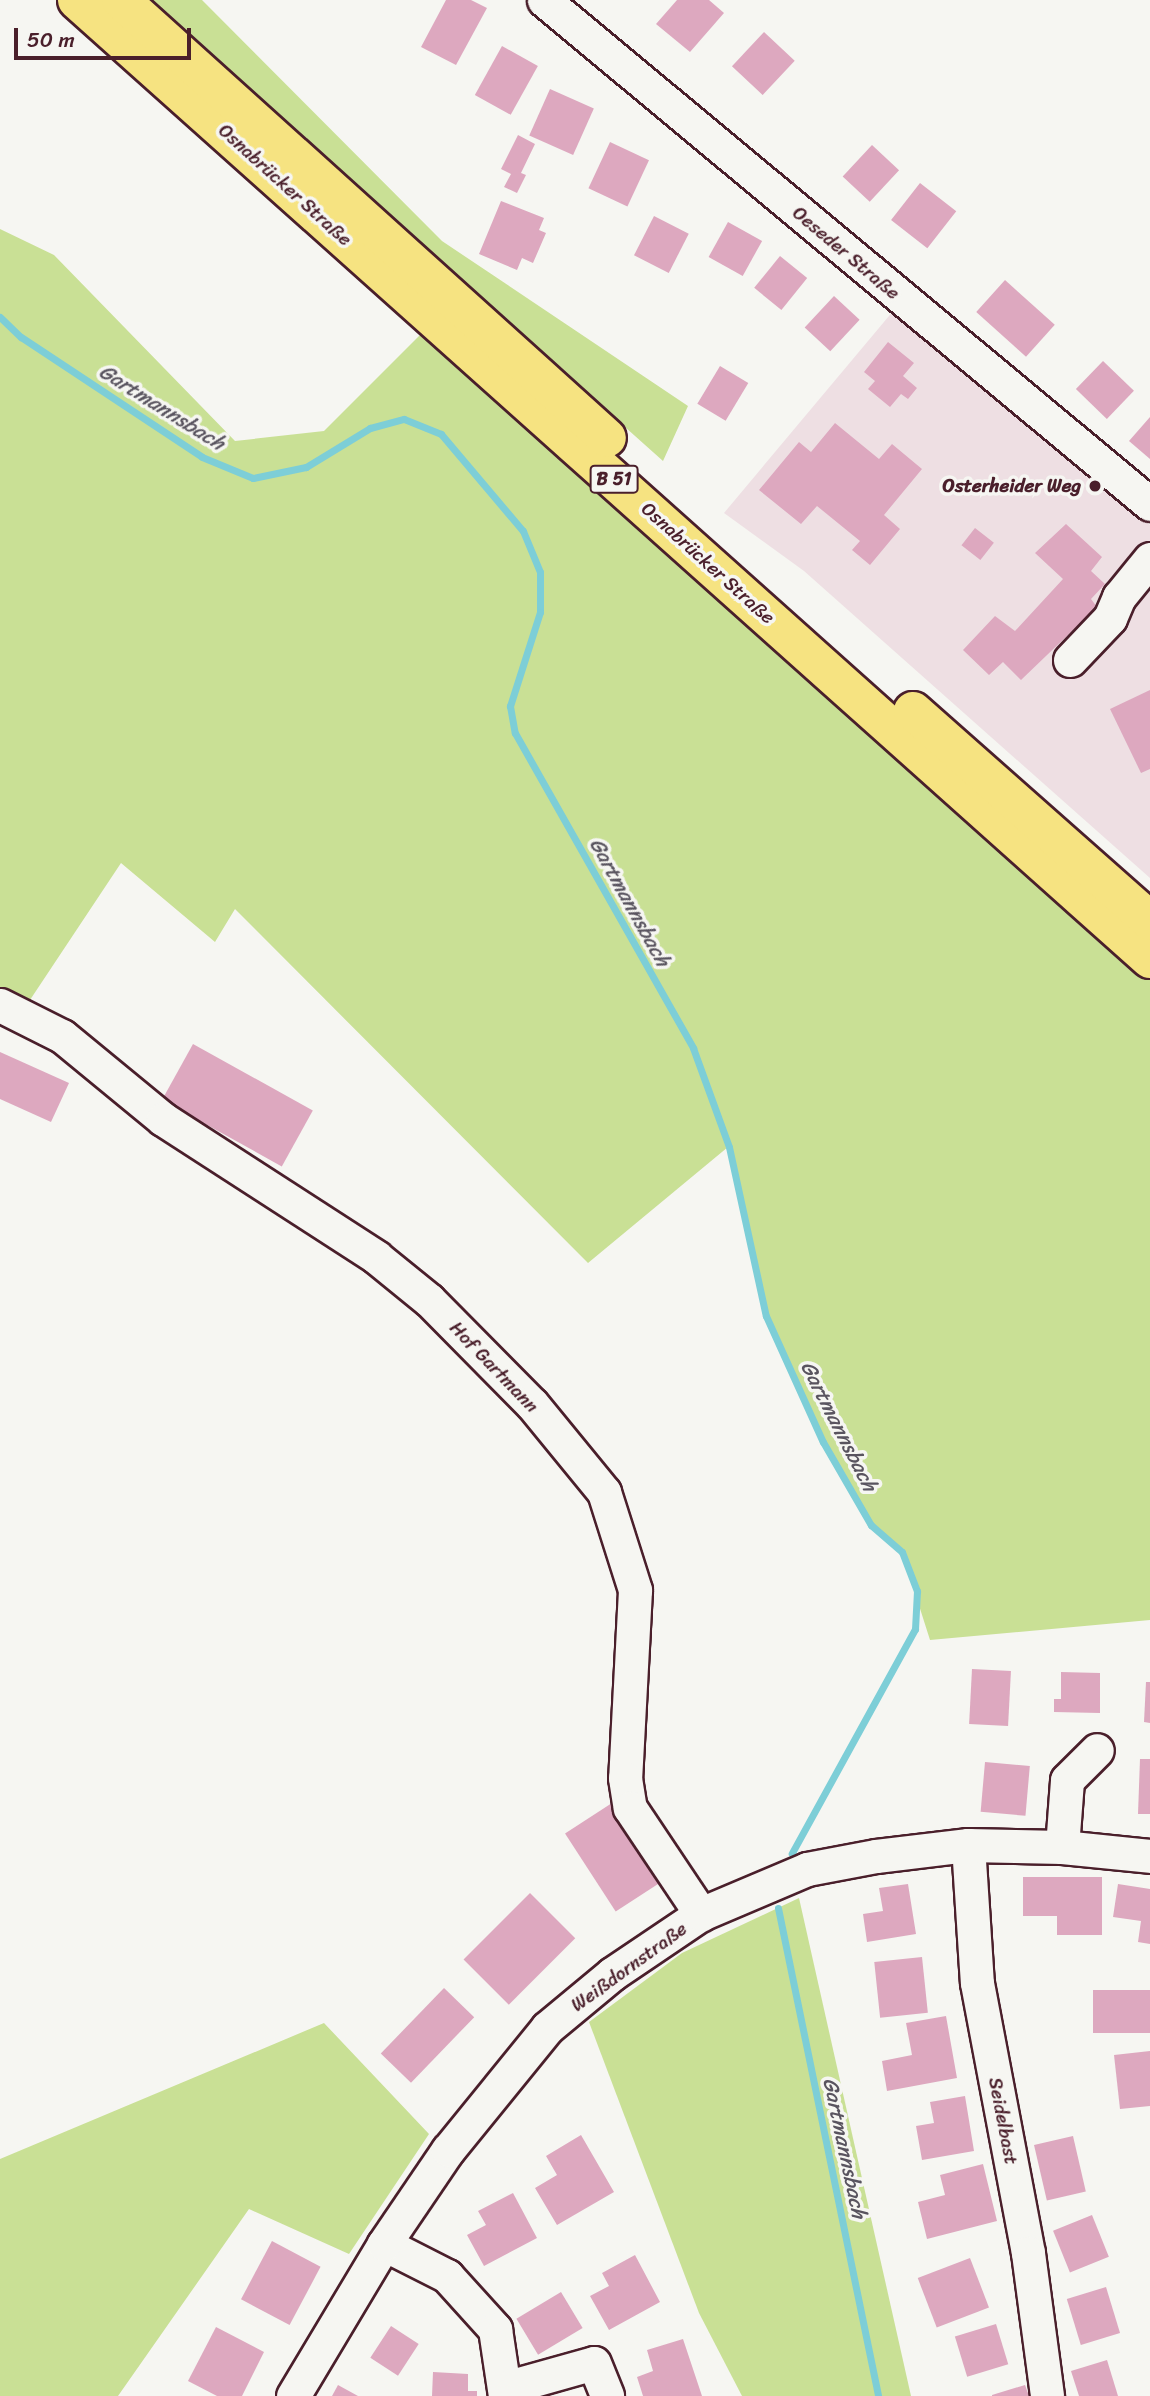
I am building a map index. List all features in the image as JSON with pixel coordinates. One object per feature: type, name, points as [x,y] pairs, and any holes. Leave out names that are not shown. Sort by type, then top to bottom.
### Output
[{"type":"highway","name":"Osnabrücker Straße","points":[[77,0],[1150,959]]},
{"type":"highway","name":"Osnabrücker Straße","points":[[121,0],[1150,921]]},
{"type":"highway","points":[[914,712],[1150,888]]},
{"type":"street","name":"Oeseder Straße","points":[[544,0],[1150,504]]},
{"type":"street","points":[[1070,660],[1110,618],[1119,597],[1150,559]]},
{"type":"street","name":"Hof Gartmann","points":[[0,1004],[62,1036],[163,1119],[376,1256],[429,1300],[532,1404],[604,1492],[635,1590],[625,1778],[631,1808],[701,1914]]},
{"type":"street","points":[[1062,1847],[1067,1780],[1097,1751]]},
{"type":"street","name":"Weißdornstraße","points":[[293,2396],[384,2244],[448,2150],[547,2028],[612,1974],[701,1914],[807,1869],[968,1845],[1062,1847],[1150,1856]]},
{"type":"street","name":"Seidelbast","points":[[968,1845],[977,1983],[1028,2253],[1047,2396]]},
{"type":"street","points":[[384,2244],[447,2276],[495,2329],[505,2392],[594,2363],[607,2396]]},
{"type":"shaded area","points":[[894,310],[1150,525],[1150,878],[804,571],[724,513]]},
{"type":"green space","points":[[147,0],[202,0],[442,241],[688,406],[663,461]]},
{"type":"green space","points":[[0,229],[54,255],[235,441],[324,431],[420,335],[1150,980],[1150,1620],[930,1640],[902,1552],[871,1525],[823,1442],[766,1316],[728,1147],[588,1263],[235,909],[215,942],[121,863],[20,1015],[0,1005]]},
{"type":"green space","points":[[799,1898],[911,2396],[742,2396],[699,2313],[589,2022],[682,1953]]},
{"type":"green space","points":[[324,2023],[429,2134],[349,2254],[249,2209],[118,2396],[0,2396],[0,2159]]},
{"type":"building","points":[[446,0],[471,0],[487,8],[456,65],[421,47]]},
{"type":"building","points":[[677,0],[709,0],[724,13],[690,52],[656,24]]},
{"type":"building","points":[[764,32],[795,61],[763,95],[732,66]]},
{"type":"building","points":[[502,46],[538,66],[511,115],[475,95]]},
{"type":"building","points":[[550,89],[594,109],[573,155],[529,136]]},
{"type":"building","points":[[518,135],[535,144],[521,173],[526,175],[517,193],[504,187],[511,174],[501,169]]},
{"type":"building","points":[[610,142],[649,160],[627,206],[588,188]]},
{"type":"building","points":[[872,145],[899,170],[870,202],[843,176]]},
{"type":"building","points":[[920,183],[956,211],[927,248],[891,220]]},
{"type":"building","points":[[501,201],[544,218],[539,230],[546,233],[533,263],[522,258],[517,270],[479,254]]},
{"type":"building","points":[[654,216],[689,234],[669,273],[634,255]]},
{"type":"building","points":[[728,222],[762,241],[743,276],[709,257]]},
{"type":"building","points":[[780,256],[807,278],[781,310],[754,288]]},
{"type":"building","points":[[1005,280],[1055,325],[1026,357],[976,312]]},
{"type":"building","points":[[834,296],[860,320],[830,351],[805,327]]},
{"type":"building","points":[[888,342],[914,363],[903,376],[917,388],[908,399],[901,394],[890,407],[868,389],[875,381],[864,372]]},
{"type":"building","points":[[1103,361],[1134,391],[1107,419],[1076,389]]},
{"type":"building","points":[[720,366],[748,383],[726,421],[697,404]]},
{"type":"building","points":[[1150,417],[1150,459],[1129,441]]},
{"type":"building","points":[[835,423],[879,459],[892,444],[922,469],[884,515],[900,529],[870,565],[852,550],[860,541],[817,506],[801,524],[759,490],[799,442],[811,452]]},
{"type":"building","points":[[1066,524],[1102,557],[1091,571],[1105,584],[1091,599],[1097,607],[1021,680],[1003,662],[989,675],[963,650],[995,616],[1015,631],[1063,579],[1035,553]]},
{"type":"building","points":[[975,528],[994,543],[980,560],[961,545]]},
{"type":"building","points":[[1150,690],[1150,769],[1141,773],[1110,709]]},
{"type":"building","points":[[193,1044],[313,1110],[282,1166],[162,1100]]},
{"type":"building","points":[[0,1052],[69,1083],[51,1122],[0,1099]]},
{"type":"building","points":[[972,1669],[1011,1671],[1008,1726],[969,1724]]},
{"type":"building","points":[[1061,1672],[1100,1673],[1100,1713],[1054,1712],[1054,1699],[1061,1699]]},
{"type":"building","points":[[1146,1682],[1150,1682],[1150,1723],[1144,1722]]},
{"type":"building","points":[[1140,1759],[1150,1759],[1150,1814],[1138,1814]]},
{"type":"building","points":[[985,1762],[1030,1766],[1025,1816],[981,1812]]},
{"type":"building","points":[[612,1803],[663,1881],[616,1911],[565,1833]]},
{"type":"building","points":[[1023,1877],[1102,1877],[1102,1935],[1057,1935],[1057,1916],[1023,1916]]},
{"type":"building","points":[[908,1884],[916,1934],[867,1942],[863,1914],[883,1911],[879,1888]]},
{"type":"building","points":[[1118,1884],[1150,1889],[1150,1944],[1138,1942],[1141,1921],[1113,1917]]},
{"type":"building","points":[[530,1893],[575,1938],[509,2005],[464,1959]]},
{"type":"building","points":[[922,1957],[928,2013],[880,2018],[874,1962]]},
{"type":"building","points":[[444,1988],[474,2017],[411,2083],[381,2053]]},
{"type":"building","points":[[1093,1990],[1150,1990],[1150,2033],[1093,2033]]},
{"type":"building","points":[[946,2016],[957,2078],[887,2091],[882,2061],[912,2055],[906,2023]]},
{"type":"building","points":[[1150,2051],[1150,2106],[1120,2109],[1114,2055]]},
{"type":"building","points":[[965,2096],[974,2151],[922,2160],[916,2126],[934,2123],[930,2102]]},
{"type":"building","points":[[581,2135],[614,2192],[557,2225],[535,2188],[557,2175],[546,2156]]},
{"type":"building","points":[[1073,2136],[1086,2192],[1047,2201],[1034,2145]]},
{"type":"building","points":[[983,2164],[997,2221],[927,2239],[918,2202],[945,2195],[940,2175]]},
{"type":"building","points":[[513,2193],[537,2238],[484,2266],[467,2235],[486,2225],[478,2211]]},
{"type":"building","points":[[1092,2215],[1109,2257],[1070,2272],[1053,2231]]},
{"type":"building","points":[[272,2241],[321,2267],[290,2325],[241,2299]]},
{"type":"building","points":[[635,2255],[660,2302],[609,2330],[590,2296],[609,2286],[602,2273]]},
{"type":"building","points":[[970,2258],[989,2307],[937,2328],[918,2278]]},
{"type":"building","points":[[1106,2287],[1120,2333],[1081,2345],[1067,2299]]},
{"type":"building","points":[[561,2292],[583,2328],[538,2355],[516,2319]]},
{"type":"building","points":[[996,2324],[1008,2364],[967,2377],[955,2337]]},
{"type":"building","points":[[391,2326],[419,2344],[398,2376],[370,2358]]},
{"type":"building","points":[[216,2327],[264,2352],[242,2396],[217,2396],[188,2381]]},
{"type":"building","points":[[683,2339],[702,2396],[643,2396],[637,2377],[653,2371],[647,2350]]},
{"type":"building","points":[[1107,2360],[1118,2396],[1079,2396],[1071,2371]]},
{"type":"building","points":[[433,2372],[468,2374],[468,2391],[477,2391],[477,2396],[432,2396]]},
{"type":"building","points":[[338,2385],[358,2396],[332,2396]]},
{"type":"building","points":[[1025,2385],[1029,2396],[992,2396],[992,2395]]},
{"type":"waterway","name":"Gartmannsbach","points":[[0,317],[21,337],[202,457],[253,478],[306,467],[370,428],[404,419],[441,434],[523,531],[540,572],[540,612],[510,706],[515,733],[693,1048],[729,1147],[766,1316],[823,1442],[871,1525],[902,1552],[917,1591],[915,1629],[792,1853]]},
{"type":"waterway","name":"Gartmannsbach","points":[[778,1908],[878,2396]]},
{"type":"place","name":"Osterheider Weg","points":[[1095,486]]}]
